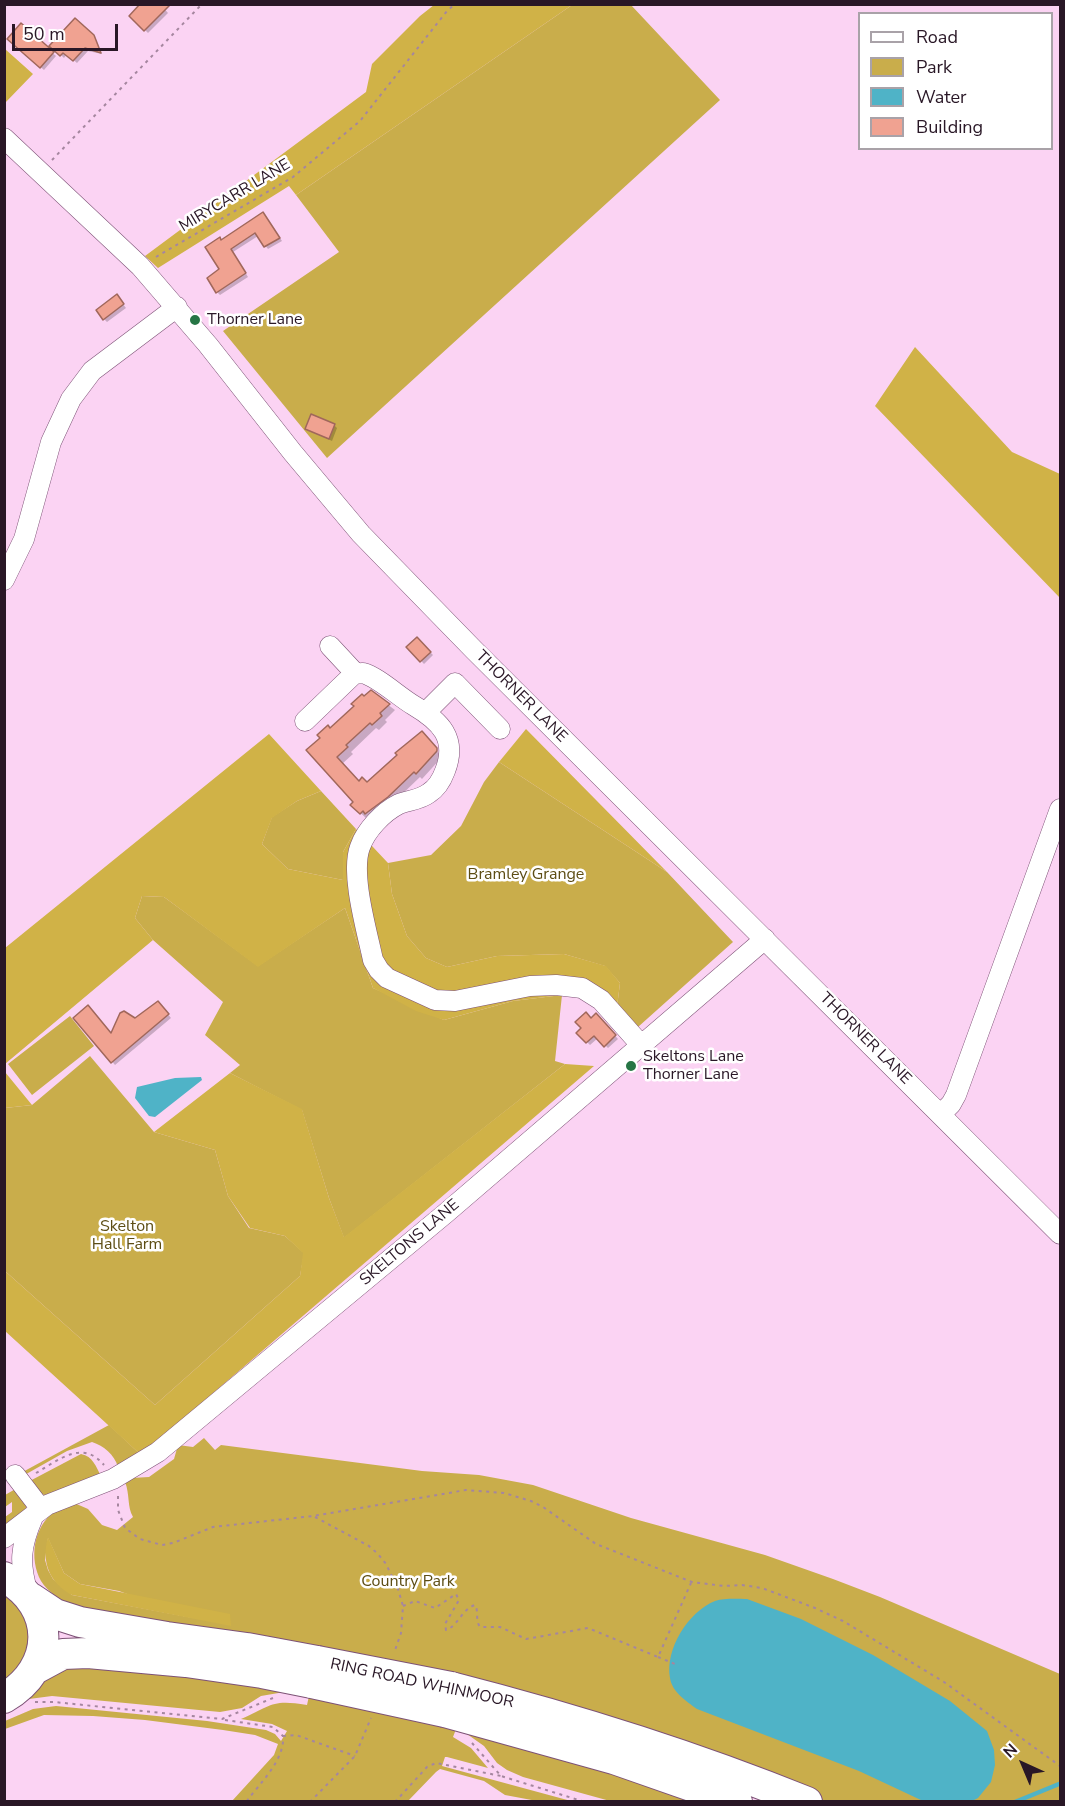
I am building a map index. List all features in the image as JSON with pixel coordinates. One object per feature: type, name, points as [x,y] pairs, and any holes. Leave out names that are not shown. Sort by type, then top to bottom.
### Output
[{"type":"highway","points":[[4,1698],[29,1679],[37,1668],[42,1652],[43,1629],[40,1614],[21,1590]]},
{"type":"highway","name":"RING ROAD WHINMOOR","points":[[21,1590],[55,1614],[80,1622],[167,1637],[247,1647],[314,1672],[448,1699],[525,1706],[632,1738],[748,1778],[807,1802]]},
{"type":"highway","name":"RING ROAD WHINMOOR","points":[[37,1668],[63,1654],[88,1653],[186,1662],[262,1673],[314,1672]]},
{"type":"highway","name":"RING ROAD WHINMOOR","points":[[448,1699],[737,1802]]},
{"type":"street","name":"THORNER LANE","points":[[4,138],[140,266],[177,308],[292,453],[361,534],[474,650],[1060,1234]]},
{"type":"street","points":[[4,580],[24,540],[51,442],[72,399],[92,371],[177,308]]},
{"type":"street","points":[[330,646],[356,674]]},
{"type":"street","points":[[305,721],[356,674],[368,674],[421,710],[440,726],[449,743],[449,755],[443,777],[429,794],[400,804],[384,815],[364,838],[357,858],[357,878],[373,960],[387,978],[425,997],[445,1002],[530,986],[582,988],[601,1000],[641,1045]]},
{"type":"street","points":[[421,710],[441,682]]},
{"type":"street","points":[[421,710],[455,683],[500,729]]},
{"type":"street","points":[[941,1114],[956,1095],[1060,809]]},
{"type":"street","name":"SKELTONS LANE","points":[[4,1538],[57,1500],[113,1479],[158,1452],[446,1213],[765,939]]},
{"type":"street","points":[[18,1479],[38,1512],[22,1550],[21,1590]]},
{"type":"path","points":[[41,171],[202,4]]},
{"type":"path","name":"MIRYCARR LANE","points":[[140,266],[293,177],[360,122],[447,11],[455,4]]},
{"type":"path","points":[[18,1479],[69,1454],[80,1452],[93,1454],[109,1471]]},
{"type":"path","points":[[117,1486],[118,1510],[125,1528],[140,1539],[162,1545],[213,1527],[313,1516],[466,1490],[493,1491],[531,1501],[596,1544],[692,1582],[715,1586],[742,1585],[762,1588],[843,1621],[944,1682],[1060,1766]]},
{"type":"path","points":[[313,1516],[352,1536],[378,1554],[386,1564],[403,1606],[415,1601],[435,1608],[454,1594],[458,1595],[459,1600],[445,1624],[446,1630],[451,1629],[471,1605],[475,1605],[480,1627],[501,1627],[526,1639],[588,1628],[675,1664]]},
{"type":"path","points":[[658,1657],[692,1582]]},
{"type":"path","points":[[222,1719],[275,1697]]},
{"type":"path","points":[[34,1703],[54,1702],[222,1719],[273,1727],[283,1736],[284,1745],[278,1758],[246,1802]]},
{"type":"path","points":[[283,1736],[296,1735],[355,1756]]},
{"type":"path","points":[[468,1739],[501,1776]]},
{"type":"path","points":[[395,1802],[427,1767],[436,1763],[501,1776],[585,1802]]},
{"type":"green space","points":[[572,5],[631,5],[720,100],[327,458],[223,331],[339,252],[296,195]]},
{"type":"green space","name":"Bramley Grange","points":[[499,762],[667,872],[733,942],[638,1027],[617,1007],[620,983],[605,966],[564,954],[497,956],[447,967],[426,958],[407,936],[392,894],[388,863],[431,855],[461,826],[484,782]]},
{"type":"green space","points":[[321,791],[356,829],[343,852],[343,880],[288,869],[262,844],[272,817],[297,801]]},
{"type":"green space","points":[[142,896],[164,897],[258,966],[345,908],[373,988],[444,1020],[513,1001],[562,995],[555,1061],[565,1064],[344,1238],[302,1110],[230,1073],[240,1065],[205,1035],[223,1002],[153,940],[135,918]]},
{"type":"green space","points":[[70,1016],[94,1046],[32,1095],[8,1064]]},
{"type":"green space","name":"Skelton Hall Farm","points":[[90,1056],[154,1132],[215,1150],[228,1196],[249,1228],[285,1236],[304,1253],[300,1276],[155,1405],[5,1271],[5,1108],[32,1105]]},
{"type":"green space","points":[[109,1425],[141,1455],[118,1467],[108,1451],[92,1442],[67,1451],[21,1477],[19,1474]]},
{"type":"green space","name":"Country Park","points":[[204,1438],[215,1450],[221,1445],[422,1471],[479,1475],[533,1485],[631,1518],[765,1555],[880,1597],[1060,1674],[1060,1801],[825,1801],[760,1774],[473,1685],[453,1737],[471,1748],[488,1768],[447,1757],[442,1766],[571,1801],[537,1801],[505,1795],[484,1781],[440,1769],[408,1801],[232,1801],[274,1755],[278,1744],[255,1735],[223,1730],[93,1716],[44,1715],[5,1729],[5,1721],[33,1709],[56,1706],[207,1721],[266,1730],[275,1734],[281,1741],[287,1731],[272,1724],[241,1719],[278,1703],[307,1705],[319,1651],[70,1605],[47,1589],[37,1572],[35,1544],[42,1526],[55,1511],[72,1502],[88,1509],[102,1525],[117,1530],[133,1517],[125,1482],[132,1478],[149,1477],[174,1459],[178,1445],[193,1447]],"holes":[[[48,1538],[64,1573],[80,1584],[119,1591],[193,1618],[72,1595],[53,1579],[48,1570],[45,1560]]]},
{"type":"green space","points":[[81,1454],[91,1459],[101,1476],[45,1495],[34,1493],[26,1483]]},
{"type":"green space","points":[[19,1487],[26,1498],[26,1511],[5,1533],[5,1517],[12,1512],[12,1502],[5,1507],[5,1495]]},
{"type":"green space","points":[[5,1588],[26,1608],[33,1653],[5,1688]]},
{"type":"green space","points":[[73,1661],[290,1691],[261,1696],[242,1708],[220,1712],[52,1696],[29,1699],[28,1697],[48,1676]]},
{"type":"green space","points":[[457,1727],[715,1801],[610,1801],[523,1777],[497,1763],[484,1746]]},
{"type":"shaded area","points":[[434,5],[572,5],[296,195],[289,186],[158,268],[145,256],[366,92],[372,64]]},
{"type":"shaded area","points":[[5,49],[33,74],[5,103]]},
{"type":"shaded area","points":[[915,347],[1012,452],[1060,474],[1060,598],[875,406]]},
{"type":"shaded area","points":[[526,729],[667,872],[499,762]]},
{"type":"shaded area","points":[[269,734],[321,791],[297,801],[272,818],[262,844],[288,869],[343,880],[343,852],[356,829],[388,863],[392,894],[407,936],[426,958],[447,967],[497,956],[564,954],[606,966],[620,983],[617,1007],[582,996],[562,995],[513,1001],[444,1020],[416,1011],[373,988],[345,908],[258,967],[164,897],[142,896],[135,918],[153,940],[5,1064],[5,948]]},
{"type":"shaded area","points":[[565,1064],[594,1066],[141,1455],[5,1331],[5,1271],[155,1405],[300,1276],[303,1253],[285,1236],[250,1228],[228,1196],[215,1150],[154,1132],[230,1073],[302,1109],[329,1198],[344,1237]]},
{"type":"shaded area","points":[[5,1072],[32,1105],[5,1108]]},
{"type":"shaded area","points":[[48,1537],[64,1573],[80,1584],[230,1614],[231,1626],[72,1595],[52,1578],[46,1563]]},
{"type":"water","points":[[201,1077],[202,1080],[155,1117],[149,1116],[135,1098],[137,1087],[175,1078]]},
{"type":"water","points":[[727,1599],[747,1599],[801,1619],[873,1655],[950,1701],[987,1731],[994,1750],[995,1765],[991,1782],[978,1798],[972,1801],[923,1801],[859,1771],[697,1709],[688,1703],[677,1692],[670,1678],[671,1655],[680,1633],[705,1606]]},
{"type":"building","points":[[140,4],[171,4],[144,31],[129,16]]},
{"type":"building","points":[[75,18],[94,35],[101,53],[85,48],[73,61],[63,53],[60,56],[49,46]]},
{"type":"building","points":[[21,23],[54,52],[40,68],[7,39]]},
{"type":"building","points":[[263,212],[280,238],[264,247],[255,233],[231,249],[246,273],[216,293],[207,278],[219,269],[205,247],[220,237],[221,240]]},
{"type":"building","points":[[117,294],[124,304],[103,320],[96,310]]},
{"type":"building","points":[[311,414],[335,424],[329,439],[305,429]]},
{"type":"building","points":[[417,637],[431,652],[420,662],[406,647]]},
{"type":"building","points":[[371,690],[390,704],[380,713],[382,716],[372,725],[370,723],[346,745],[348,747],[337,757],[359,781],[362,777],[367,782],[397,755],[395,753],[422,731],[437,751],[416,774],[414,772],[388,797],[365,814],[363,811],[360,814],[350,805],[353,802],[306,750],[320,738],[317,735],[328,725],[330,728],[354,706],[351,704],[362,694],[364,696]]},
{"type":"building","points":[[158,1001],[169,1014],[111,1063],[73,1018],[88,1005],[111,1033],[120,1013],[124,1011],[135,1018]]},
{"type":"building","points":[[586,1012],[591,1018],[596,1013],[616,1035],[604,1047],[594,1036],[586,1043],[576,1033],[581,1028],[575,1022]]},
{"type":"waterway","points":[[1015,1802],[1059,1784]]},
{"type":"place","name":"Thorner Lane","points":[[195,320]]},
{"type":"place","name":"Skeltons Lane Thorner Lane","points":[[631,1066]]}]
